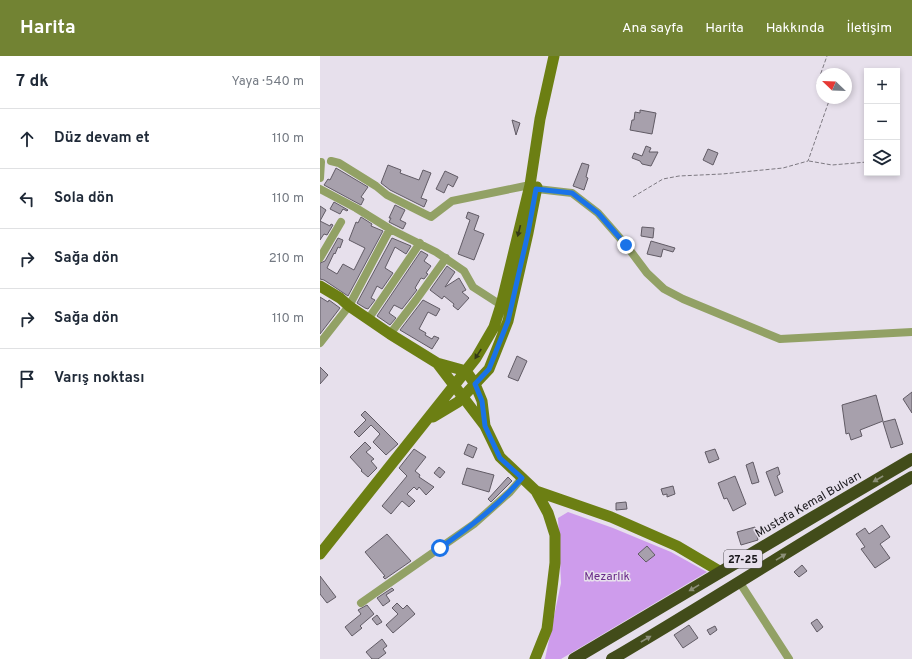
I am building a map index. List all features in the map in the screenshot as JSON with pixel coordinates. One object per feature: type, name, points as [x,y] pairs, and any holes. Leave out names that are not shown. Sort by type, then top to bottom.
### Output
[{"type":"highway","name":"Mustafa Kemal Bulvarı","points":[[574,659],[776,538],[912,459]]},
{"type":"highway","name":"27-25","points":[[612,659],[912,477]]},
{"type":"street","points":[[427,420],[458,402],[489,369],[508,321],[528,233],[540,119],[554,56]]},
{"type":"street","points":[[320,554],[385,470],[476,358],[494,327],[533,187],[548,99],[558,56]]},
{"type":"street","points":[[331,161],[339,163],[376,186],[387,195],[431,216],[452,201],[533,187],[572,193],[598,213],[626,245],[647,273],[664,289],[683,299],[780,339],[912,332]]},
{"type":"street","points":[[320,178],[322,162]]},
{"type":"street","points":[[320,189],[356,208],[390,229],[420,243],[446,258],[464,271],[473,287],[501,305]]},
{"type":"street","points":[[320,258],[341,222]]},
{"type":"street","points":[[320,342],[349,306],[390,229]]},
{"type":"street","points":[[369,318],[420,243]]},
{"type":"street","points":[[390,334],[446,258]]},
{"type":"street","points":[[320,286],[340,298],[349,306],[369,318],[390,334],[437,363],[466,371],[475,384],[482,401],[485,426]]},
{"type":"street","points":[[437,363],[462,398],[485,426],[500,458],[536,491],[548,513],[555,535],[555,563],[547,630],[535,659]]},
{"type":"street","points":[[361,602],[474,524],[510,492],[522,478]]},
{"type":"street","points":[[536,491],[611,517],[677,546],[721,572]]},
{"type":"street","points":[[740,582],[788,659]]},
{"type":"path","points":[[823,68],[827,56]]},
{"type":"path","points":[[808,161],[828,104]]},
{"type":"path","points":[[633,197],[663,180],[674,177],[783,168],[808,161],[832,165],[864,162]]},
{"type":"green space","name":"Mezarlık","points":[[568,512],[613,528],[671,552],[707,572],[561,659],[545,659],[561,583],[558,518]]},
{"type":"building","points":[[640,110],[656,113],[652,134],[630,130],[635,112],[640,113]]},
{"type":"building","points":[[512,120],[520,123],[516,135]]},
{"type":"building","points":[[646,146],[651,148],[649,152],[658,152],[651,166],[642,164],[640,161],[632,158],[634,153],[642,156]]},
{"type":"building","points":[[708,149],[718,153],[713,165],[703,160]]},
{"type":"building","points":[[582,163],[589,165],[586,177],[588,178],[584,190],[573,186]]},
{"type":"building","points":[[388,165],[401,170],[400,173],[419,180],[423,170],[431,173],[421,198],[427,200],[424,207],[390,190],[381,183]]},
{"type":"building","points":[[336,168],[368,187],[361,197],[364,199],[361,205],[324,185],[328,179],[330,180]]},
{"type":"building","points":[[445,171],[458,177],[453,187],[448,184],[444,193],[436,189]]},
{"type":"building","points":[[334,202],[348,210],[343,209],[340,214],[330,209]]},
{"type":"building","points":[[395,205],[405,210],[400,220],[406,223],[403,229],[389,222],[391,218],[389,218]]},
{"type":"building","points":[[320,206],[326,210],[320,221]]},
{"type":"building","points":[[468,212],[479,216],[474,230],[484,234],[474,260],[458,254],[470,220],[466,218]]},
{"type":"building","points":[[361,217],[372,224],[371,226],[383,231],[348,296],[324,280],[320,279],[320,263],[325,261],[338,238],[343,240],[340,248],[338,247],[335,254],[334,253],[327,268],[337,274],[343,264],[354,270],[365,248],[349,240],[356,222],[358,223]]},
{"type":"building","points":[[320,221],[330,226],[331,224],[333,225],[327,235],[324,234],[320,240]]},
{"type":"building","points":[[642,227],[654,228],[653,238],[641,236]]},
{"type":"building","points":[[392,238],[411,246],[406,254],[395,247],[385,268],[393,273],[382,289],[377,286],[371,298],[375,300],[368,309],[365,308],[357,303]]},
{"type":"building","points":[[651,241],[675,248],[673,252],[663,249],[661,257],[647,254]]},
{"type":"building","points":[[421,251],[428,255],[424,261],[431,266],[426,273],[428,274],[424,279],[421,278],[415,288],[417,290],[402,309],[394,305],[389,313],[396,318],[390,325],[377,316]]},
{"type":"building","points":[[447,266],[455,272],[445,287],[459,278],[466,290],[462,292],[469,298],[458,310],[453,306],[454,304],[444,296],[442,299],[430,290]]},
{"type":"building","points":[[320,297],[328,302],[329,300],[340,308],[320,334]]},
{"type":"building","points":[[423,300],[440,309],[436,316],[428,312],[419,329],[432,339],[434,336],[439,338],[432,349],[400,330]]},
{"type":"building","points":[[517,356],[527,361],[518,381],[508,377]]},
{"type":"building","points":[[320,367],[328,375],[320,384]]},
{"type":"building","points":[[912,392],[912,413],[903,399]]},
{"type":"building","points":[[876,395],[883,421],[860,430],[862,436],[851,440],[849,433],[846,434],[842,405]]},
{"type":"building","points":[[365,411],[398,444],[386,455],[373,442],[380,434],[371,425],[359,437],[354,432],[366,420],[361,415]]},
{"type":"building","points":[[895,419],[903,444],[891,448],[883,422]]},
{"type":"building","points":[[365,442],[371,448],[366,452],[374,459],[371,461],[377,468],[368,477],[350,457]]},
{"type":"building","points":[[468,444],[477,448],[473,458],[464,454]]},
{"type":"building","points":[[414,449],[426,457],[415,471],[420,475],[419,477],[434,487],[426,495],[419,487],[417,490],[414,487],[407,494],[415,501],[409,507],[402,501],[391,514],[382,506],[407,476],[399,468]]},
{"type":"building","points":[[715,449],[719,459],[709,463],[705,452]]},
{"type":"building","points":[[753,462],[759,482],[752,484],[746,465]]},
{"type":"building","points":[[439,467],[445,472],[440,478],[434,473]]},
{"type":"building","points":[[778,467],[780,474],[777,476],[783,492],[775,496],[766,472]]},
{"type":"building","points":[[467,468],[494,475],[489,492],[462,484]]},
{"type":"building","points":[[735,476],[746,504],[733,511],[727,498],[724,499],[718,483]]},
{"type":"building","points":[[508,477],[512,481],[491,502],[488,499]]},
{"type":"building","points":[[673,486],[675,494],[667,497],[667,494],[663,495],[661,489]]},
{"type":"building","points":[[626,502],[627,509],[616,510],[616,503]]},
{"type":"building","points":[[882,525],[890,537],[880,544],[890,558],[875,568],[861,549],[865,547],[856,534],[865,528],[869,534]]},
{"type":"building","points":[[755,527],[758,540],[741,545],[737,532]]},
{"type":"building","points":[[387,534],[411,561],[385,579],[383,577],[385,576],[365,552]]},
{"type":"building","points":[[647,546],[655,555],[646,562],[638,554]]},
{"type":"building","points":[[802,565],[807,571],[799,577],[794,572]]},
{"type":"building","points":[[320,576],[336,597],[327,603],[320,594]]},
{"type":"building","points":[[392,588],[394,590],[386,595],[390,601],[383,606],[377,598]]},
{"type":"building","points":[[397,603],[403,609],[407,605],[415,614],[393,633],[386,625],[398,614],[392,608]]},
{"type":"building","points":[[367,605],[374,614],[360,626],[362,628],[352,636],[345,627],[361,614],[358,610]]},
{"type":"building","points":[[377,615],[382,622],[377,625],[372,619]]},
{"type":"building","points":[[817,619],[823,627],[817,632],[811,623]]},
{"type":"building","points":[[689,625],[698,638],[683,648],[674,635]]},
{"type":"building","points":[[715,626],[717,630],[710,635],[707,630]]},
{"type":"building","points":[[382,639],[387,646],[383,649],[386,653],[378,659],[372,659],[366,652]]},
{"type":"route","points":[[440,548],[474,524],[510,492],[522,478],[500,458],[485,426],[482,401],[475,384],[489,369],[508,321],[528,233],[536,189],[572,193],[598,213],[626,245]]}]
